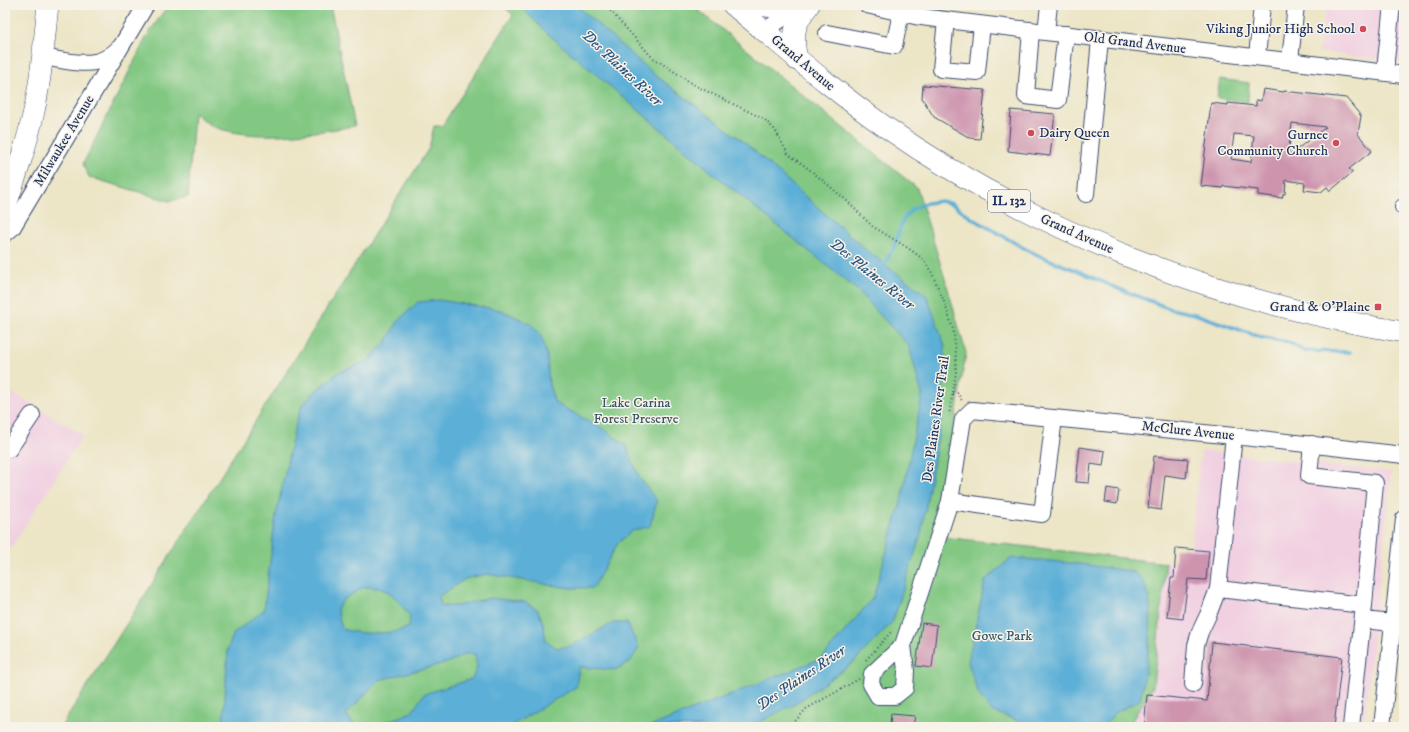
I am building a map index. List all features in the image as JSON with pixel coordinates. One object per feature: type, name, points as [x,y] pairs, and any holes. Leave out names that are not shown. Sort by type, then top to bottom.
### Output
[{"type":"main road","points":[[5,208],[29,133],[38,91],[48,5]]},
{"type":"main road","name":"Grand Avenue","points":[[733,5],[833,89],[886,127],[952,169],[1033,214],[1156,268],[1232,292],[1312,314],[1404,332]]},
{"type":"main road","points":[[760,5],[802,7],[800,18],[796,27],[794,42],[797,60]]},
{"type":"street","name":"Milwaukee Avenue","points":[[5,234],[12,228],[146,5]]},
{"type":"street","name":"Old Grand Avenue","points":[[867,5],[901,13],[982,25],[1290,60],[1404,75]]},
{"type":"street","points":[[1049,5],[1038,31],[1026,96],[1058,100],[1066,34]]},
{"type":"street","points":[[1256,56],[1262,5]]},
{"type":"street","points":[[1290,60],[1296,5]]},
{"type":"street","points":[[1386,72],[1392,5]]},
{"type":"street","points":[[764,31],[802,7]]},
{"type":"street","points":[[827,34],[894,46],[901,13]]},
{"type":"street","points":[[946,20],[941,69],[977,72],[982,25]]},
{"type":"street","points":[[1086,194],[1100,38]]},
{"type":"street","name":"Milwaukee Avenue","points":[[43,57],[80,63],[93,62],[105,59],[122,46]]},
{"type":"street","name":"McClure Avenue","points":[[950,501],[963,419],[972,410],[1312,444],[1404,455]]},
{"type":"street","points":[[6,451],[32,415]]},
{"type":"street","points":[[903,645],[950,501],[1042,514],[1054,418]]},
{"type":"street","points":[[1193,684],[1196,644],[1218,589],[1234,436]]},
{"type":"street","points":[[1312,444],[1309,476],[1375,483],[1364,612],[1351,727]]},
{"type":"street","points":[[1382,727],[1404,519]]},
{"type":"street","points":[[1218,589],[1364,612],[1393,623]]},
{"type":"path","name":"Des Plaines River Trail","points":[[605,5],[652,57],[696,86],[764,119],[775,130],[788,154],[809,169],[846,200],[872,226],[923,259],[932,273],[945,304],[953,329],[956,353],[956,373],[948,421]]},
{"type":"path","points":[[864,666],[866,659],[896,627]]},
{"type":"path","points":[[790,727],[806,709],[859,679],[861,673]]},
{"type":"shaded area","name":"Viking Junior High School","points":[[1326,5],[1404,5],[1404,62],[1319,52]]},
{"type":"shaded area","points":[[5,389],[83,435],[5,557]]},
{"type":"shaded area","points":[[1201,451],[1391,472],[1364,727],[1128,727],[1153,686],[1166,563],[1175,564],[1176,548],[1191,549]]},
{"type":"green space","points":[[168,5],[330,5],[355,126],[284,135],[248,134],[231,132],[214,127],[194,113],[188,197],[169,201],[89,177],[83,164],[147,36]]},
{"type":"green space","name":"Lake Carina Forest Preserve","points":[[502,5],[692,5],[917,188],[966,353],[939,520],[935,536],[1166,563],[1153,686],[1128,727],[61,727],[429,148],[434,126],[442,126],[513,15]]},
{"type":"green space","points":[[902,5],[951,5],[947,11],[941,12]]},
{"type":"green space","points":[[1220,79],[1249,83],[1248,102],[1217,98]]},
{"type":"water","name":"Des Plaines River","points":[[519,5],[576,5],[655,75],[744,142],[866,250],[927,296],[945,346],[941,421],[921,534],[893,621],[853,663],[796,703],[750,727],[649,727],[822,658],[873,598],[901,502],[922,395],[909,346],[856,289],[721,180],[547,33]]},
{"type":"water","points":[[439,300],[501,310],[531,324],[541,336],[547,356],[549,385],[555,403],[602,428],[626,445],[639,477],[657,501],[650,526],[632,531],[618,543],[593,588],[569,588],[486,574],[465,579],[439,596],[441,606],[456,606],[490,598],[525,602],[538,610],[543,622],[546,641],[557,648],[570,646],[613,623],[627,623],[639,648],[630,662],[615,670],[579,667],[576,687],[509,727],[372,727],[412,712],[424,694],[472,679],[477,668],[475,654],[466,654],[447,663],[379,680],[346,714],[356,727],[223,727],[228,648],[234,633],[264,610],[275,521],[294,430],[302,405],[320,387],[339,372],[367,361],[385,343],[399,320],[418,302]],"holes":[[[364,587],[373,587],[387,591],[396,598],[410,616],[409,627],[402,630],[385,633],[367,633],[342,629],[337,609],[344,599]]]},
{"type":"water","points":[[1011,558],[1072,563],[1126,570],[1135,573],[1144,582],[1149,596],[1151,614],[1148,652],[1140,700],[1115,713],[1103,727],[1027,727],[1021,722],[991,711],[978,693],[968,662],[985,581]]},
{"type":"building","points":[[923,85],[985,90],[980,139],[970,138],[934,117],[922,98]]},
{"type":"building","name":"Gurnee Community Church","points":[[1263,89],[1346,98],[1361,116],[1358,134],[1372,151],[1349,169],[1353,172],[1330,191],[1327,187],[1321,192],[1304,190],[1305,183],[1286,180],[1285,194],[1283,194],[1282,198],[1258,195],[1258,190],[1223,186],[1223,188],[1201,186],[1211,103],[1256,106],[1256,100],[1261,101]],"holes":[[[1292,123],[1326,127],[1288,156]],[[1234,134],[1254,136],[1251,162],[1231,159]]]},
{"type":"building","name":"Dairy Queen","points":[[1011,110],[1055,114],[1050,156],[1008,151]]},
{"type":"building","points":[[1080,447],[1105,451],[1103,466],[1091,464],[1089,483],[1076,482]]},
{"type":"building","points":[[1154,456],[1188,459],[1186,478],[1165,475],[1161,510],[1148,508]]},
{"type":"building","points":[[1107,488],[1119,490],[1117,504],[1105,502]]},
{"type":"building","points":[[1176,548],[1209,551],[1206,580],[1188,579],[1183,619],[1167,617],[1171,578],[1174,578]]},
{"type":"building","points":[[922,623],[937,625],[932,668],[916,666]]},
{"type":"building","points":[[1212,642],[1342,657],[1334,727],[1144,727],[1147,695],[1207,701]]},
{"type":"building","points":[[891,714],[915,716],[913,726],[890,724]]},
{"type":"waterway","name":"Des Plaines River","points":[[882,268],[893,249],[903,220],[912,209],[927,203],[941,201],[952,204],[970,217],[1042,257],[1171,309],[1195,314],[1263,338],[1288,342],[1304,351],[1350,352]]},
{"type":"place","name":"Viking Junior High School","points":[[1363,29]]},
{"type":"place","name":"Dairy Queen","points":[[1031,133]]},
{"type":"place","name":"Gurnee Community Church","points":[[1336,143]]},
{"type":"place","name":"Grand & O'Plaine","points":[[1378,307]]},
{"type":"park label","name":"Gowe Park","points":[[1002,636]]}]
